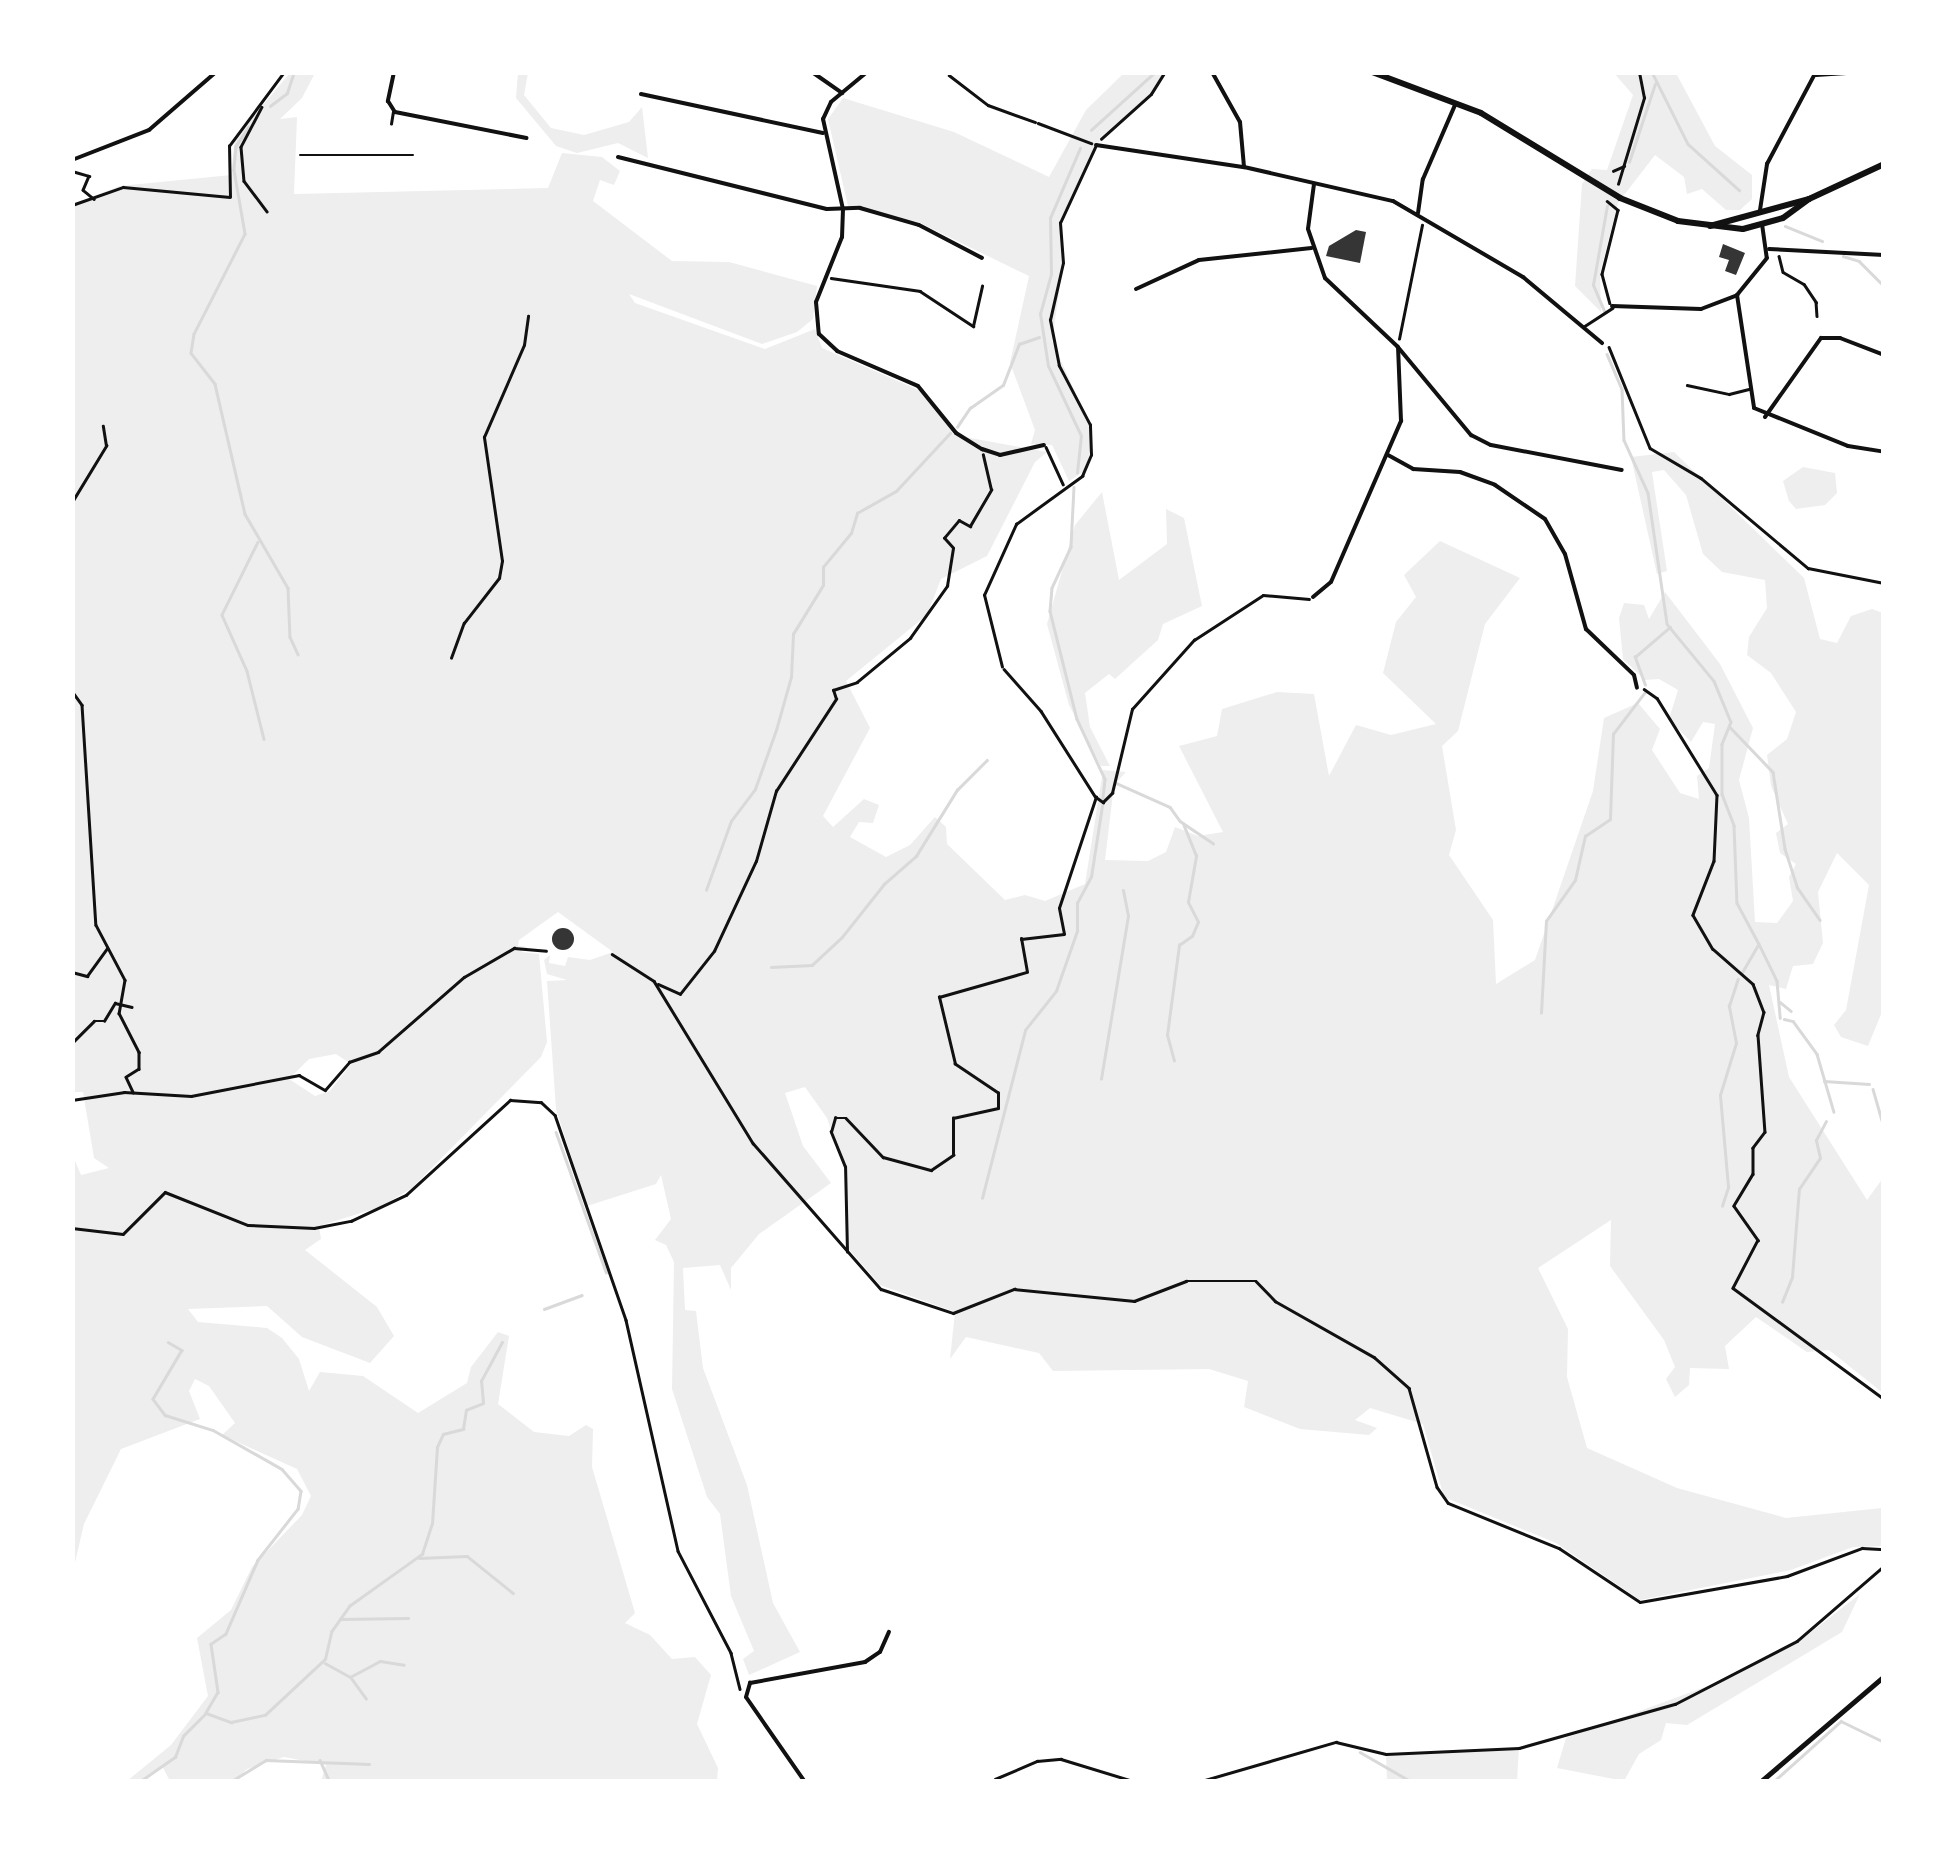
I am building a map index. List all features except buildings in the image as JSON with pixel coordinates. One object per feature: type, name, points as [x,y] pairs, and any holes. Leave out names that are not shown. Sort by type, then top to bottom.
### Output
[{"type":"main road","points":[[1372,72],[1457,102],[1638,207],[1710,226],[1762,224],[1884,164]]},
{"type":"main road","points":[[1710,226],[1810,199]]},
{"type":"main road","points":[[1760,214],[1762,224]]},
{"type":"street","points":[[72,160],[149,130],[216,72]]},
{"type":"street","points":[[394,72],[388,101],[394,111],[526,138]]},
{"type":"street","points":[[812,72],[842,93]]},
{"type":"street","points":[[867,72],[826,111],[823,133],[843,208],[842,238],[816,302],[825,344],[918,386],[956,433],[982,449],[1000,455],[1044,446]]},
{"type":"street","points":[[938,72],[952,73]]},
{"type":"street","points":[[1212,72],[1240,122],[1244,167]]},
{"type":"street","points":[[1760,214],[1767,164],[1816,74],[1862,72]]},
{"type":"street","points":[[640,94],[823,133]]},
{"type":"street","points":[[1418,213],[1423,179],[1457,102]]},
{"type":"street","points":[[1096,145],[1244,167],[1418,213],[1523,277],[1602,343]]},
{"type":"street","points":[[618,157],[918,225],[982,258]]},
{"type":"street","points":[[1314,184],[1311,248],[1325,278],[1398,346],[1481,441],[1622,470]]},
{"type":"street","points":[[1762,224],[1770,250]]},
{"type":"street","points":[[1136,289],[1200,260],[1311,248]]},
{"type":"street","points":[[1770,250],[1884,256]]},
{"type":"street","points":[[1612,306],[1702,309],[1737,295],[1770,250]]},
{"type":"street","points":[[1737,295],[1754,408],[1764,417],[1884,452]]},
{"type":"street","points":[[1764,417],[1821,338],[1840,338],[1884,355]]},
{"type":"street","points":[[1313,598],[1331,582],[1388,455],[1403,411],[1398,346]]},
{"type":"street","points":[[1388,455],[1413,468],[1460,472],[1495,484],[1545,519],[1566,554],[1586,629],[1634,675],[1638,688]]},
{"type":"street","points":[[805,1782],[746,1697],[750,1683],[761,1676],[865,1662],[880,1652],[888,1632]]},
{"type":"street","points":[[1760,1782],[1884,1676]]},
{"type":"lane","points":[[952,73],[988,105],[1035,122]]},
{"type":"lane","points":[[391,124],[394,111]]},
{"type":"lane","points":[[1002,667],[984,595],[1016,524],[1086,470],[1091,432],[1059,366],[1050,320],[1063,263],[1060,223],[1096,145]]},
{"type":"lane","points":[[1582,328],[1608,317],[1612,306]]},
{"type":"lane","points":[[1687,384],[1729,394],[1750,389]]},
{"type":"lane","points":[[1044,446],[1063,486]]},
{"type":"path","points":[[72,205],[96,200],[123,187],[230,197],[228,146],[284,72]]},
{"type":"path","points":[[1035,122],[1096,145],[1165,72]]},
{"type":"path","points":[[1618,184],[1644,98],[1639,72]]},
{"type":"path","points":[[262,105],[241,148],[244,180],[267,211]]},
{"type":"path","points":[[300,156],[413,155]]},
{"type":"path","points":[[1614,170],[1625,165]]},
{"type":"path","points":[[72,171],[89,176],[83,190],[96,200]]},
{"type":"path","points":[[1608,200],[1618,210],[1602,281],[1612,306]]},
{"type":"path","points":[[1398,346],[1425,217]]},
{"type":"path","points":[[1778,256],[1784,272],[1804,284],[1816,302],[1816,316]]},
{"type":"path","points":[[825,276],[920,291],[973,326],[982,286]]},
{"type":"path","points":[[451,658],[464,623],[499,578],[502,561],[484,437],[524,345],[528,316]]},
{"type":"path","points":[[1612,351],[1650,448],[1701,478],[1808,568],[1884,583]]},
{"type":"path","points":[[72,502],[106,446],[103,426]]},
{"type":"path","points":[[612,954],[680,994],[699,974],[756,862],[776,791],[836,700],[833,690],[857,682],[910,638],[948,586],[953,548],[944,538],[959,520],[970,526],[991,490],[982,449]]},
{"type":"path","points":[[1002,667],[1041,710],[1096,797],[1103,802],[1112,793],[1138,701],[1218,620],[1272,594],[1313,598]]},
{"type":"path","points":[[1638,688],[1657,698],[1714,783],[1714,861],[1694,915],[1728,968],[1753,984],[1764,1012],[1758,1036],[1765,1132],[1753,1148],[1753,1174],[1734,1206],[1758,1240],[1742,1260],[1734,1288],[1884,1399]]},
{"type":"path","points":[[72,691],[82,705],[96,925],[124,980],[121,1003],[139,1052],[139,1069],[126,1078],[134,1093]]},
{"type":"path","points":[[847,1253],[845,1166],[832,1123],[846,1118],[883,1157],[931,1170],[953,1154],[953,1118],[998,1108],[998,1093],[955,1064],[939,997],[1026,972],[1021,938],[1064,934],[1059,908],[1096,797]]},
{"type":"path","points":[[72,1100],[134,1093],[190,1096],[299,1075],[325,1090],[349,1062],[378,1052],[464,978],[518,946],[546,951]]},
{"type":"path","points":[[72,972],[86,976],[108,947]]},
{"type":"path","points":[[654,981],[753,1143],[880,1290],[953,1313],[1014,1289],[1134,1301],[1186,1282],[1256,1281],[1275,1301],[1374,1357],[1409,1388],[1438,1487],[1448,1503],[1559,1548],[1629,1598],[1655,1602],[1787,1576],[1862,1548],[1884,1548]]},
{"type":"path","points":[[121,1003],[132,1007]]},
{"type":"path","points":[[72,1043],[121,1003]]},
{"type":"path","points":[[72,1228],[123,1234],[165,1192],[248,1225],[314,1228],[351,1221],[406,1195],[510,1100],[534,1098],[555,1115],[626,1320],[678,1551],[746,1697]]},
{"type":"path","points":[[1198,1782],[1336,1742],[1386,1754],[1519,1748],[1675,1704],[1798,1641],[1884,1566]]},
{"type":"path","points":[[989,1781],[1037,1761],[1062,1760],[1136,1782]]},
{"type":"shaded area","points":[[290,73],[315,73],[302,98],[280,119],[297,117],[294,194],[548,188],[562,153],[602,157],[620,171],[614,185],[600,180],[593,201],[672,261],[729,262],[817,286],[813,319],[797,332],[762,344],[629,294],[635,303],[765,349],[815,329],[822,348],[923,392],[954,435],[1047,452],[1035,462],[987,556],[941,579],[927,615],[846,681],[870,728],[823,816],[833,827],[864,799],[879,805],[873,823],[859,822],[850,837],[886,857],[910,845],[935,817],[946,827],[947,844],[1005,900],[1025,895],[1045,901],[1085,884],[1103,770],[1126,772],[1114,785],[1105,860],[1148,861],[1166,852],[1175,827],[1198,836],[1223,832],[1179,746],[1217,736],[1222,709],[1277,692],[1314,694],[1329,776],[1356,725],[1391,735],[1436,724],[1383,673],[1396,622],[1416,597],[1404,575],[1440,541],[1520,578],[1485,624],[1458,731],[1442,746],[1456,830],[1449,855],[1493,920],[1496,984],[1535,960],[1593,791],[1604,718],[1638,703],[1660,729],[1652,750],[1680,793],[1699,799],[1697,776],[1709,768],[1715,724],[1703,722],[1691,742],[1669,719],[1678,690],[1659,679],[1645,680],[1623,659],[1619,618],[1624,603],[1644,605],[1649,619],[1665,592],[1720,664],[1753,728],[1739,780],[1749,818],[1755,922],[1777,923],[1793,901],[1789,877],[1796,864],[1780,853],[1776,833],[1788,824],[1771,786],[1767,755],[1787,739],[1796,712],[1771,673],[1747,655],[1749,637],[1767,608],[1765,580],[1722,572],[1703,554],[1686,495],[1664,470],[1652,472],[1667,571],[1657,574],[1631,457],[1674,452],[1804,578],[1820,639],[1837,643],[1851,616],[1872,609],[1883,613],[1884,1007],[1868,1046],[1841,1037],[1834,1025],[1846,1010],[1869,885],[1837,853],[1818,892],[1823,943],[1813,964],[1793,966],[1786,989],[1769,985],[1789,1077],[1867,1200],[1883,1178],[1883,1393],[1829,1350],[1807,1352],[1756,1317],[1725,1346],[1729,1369],[1690,1368],[1689,1385],[1675,1397],[1666,1379],[1675,1367],[1664,1340],[1610,1266],[1611,1220],[1538,1268],[1568,1329],[1567,1377],[1587,1448],[1677,1488],[1786,1518],[1882,1508],[1883,1546],[1853,1547],[1791,1570],[1640,1600],[1556,1543],[1444,1497],[1423,1424],[1370,1408],[1355,1420],[1377,1428],[1369,1435],[1300,1429],[1244,1407],[1248,1381],[1209,1369],[1053,1371],[1039,1353],[966,1337],[950,1359],[955,1312],[880,1285],[848,1248],[846,1173],[827,1118],[805,1087],[785,1093],[803,1146],[831,1183],[759,1234],[731,1268],[731,1290],[720,1265],[683,1268],[685,1310],[696,1311],[703,1368],[747,1485],[773,1603],[800,1652],[749,1675],[743,1659],[754,1651],[731,1596],[720,1514],[707,1497],[672,1389],[674,1262],[666,1245],[655,1240],[671,1219],[661,1175],[656,1184],[587,1206],[556,1109],[547,981],[567,980],[547,974],[544,960],[550,955],[549,963],[565,966],[568,957],[590,960],[613,952],[558,912],[519,940],[518,946],[527,947],[521,952],[539,954],[547,1042],[541,1057],[412,1188],[380,1207],[319,1226],[321,1239],[305,1250],[377,1307],[394,1336],[370,1363],[302,1337],[267,1306],[188,1309],[198,1322],[267,1328],[282,1338],[299,1359],[309,1391],[320,1372],[363,1376],[418,1413],[467,1383],[471,1367],[498,1332],[509,1336],[498,1404],[534,1432],[569,1436],[586,1425],[593,1429],[592,1467],[635,1613],[625,1623],[650,1635],[672,1659],[695,1657],[711,1675],[697,1724],[718,1768],[717,1781],[321,1781],[326,1765],[284,1757],[247,1769],[234,1781],[170,1781],[162,1766],[145,1781],[127,1781],[171,1745],[208,1696],[197,1638],[231,1610],[252,1567],[302,1515],[311,1496],[297,1469],[222,1435],[235,1423],[209,1386],[195,1379],[189,1391],[200,1419],[121,1449],[84,1524],[73,1571],[73,1156],[81,1175],[109,1168],[94,1158],[83,1092],[72,1092],[73,204],[120,186],[231,175],[235,138]],"holes":[[[336,1054],[351,1064],[330,1091],[315,1096],[289,1079],[309,1059]]]},
{"type":"shaded area","points":[[518,73],[528,73],[524,95],[551,128],[584,135],[629,122],[642,107],[648,158],[618,143],[577,153],[556,146],[516,98]]},
{"type":"shaded area","points":[[1124,73],[1165,73],[1151,94],[1096,145],[1060,223],[1063,263],[1052,341],[1090,425],[1091,445],[1086,470],[1069,481],[1052,445],[1031,444],[1035,430],[1010,363],[1029,276],[918,222],[848,206],[828,119],[843,98],[954,132],[1049,177],[1086,110]]},
{"type":"shaded area","points":[[1614,73],[1676,73],[1715,146],[1752,175],[1752,199],[1740,210],[1726,210],[1702,189],[1687,194],[1684,177],[1655,155],[1618,203],[1600,273],[1601,312],[1575,286],[1582,184],[1592,169],[1607,170],[1633,95]]},
{"type":"shaded area","points":[[1803,467],[1835,473],[1837,493],[1825,505],[1796,509],[1789,501],[1783,481]]},
{"type":"shaded area","points":[[1102,492],[1119,580],[1167,544],[1166,509],[1184,518],[1202,606],[1163,624],[1158,640],[1115,679],[1109,674],[1085,693],[1090,727],[1110,766],[1101,766],[1069,705],[1047,624],[1075,525]]},
{"type":"shaded area","points":[[1860,1594],[1842,1632],[1687,1725],[1666,1723],[1661,1740],[1639,1754],[1624,1781],[1557,1768],[1566,1738],[1735,1676],[1797,1643]]},
{"type":"shaded area","points":[[1519,1748],[1517,1781],[1387,1781],[1386,1754]]},
{"type":"waterway","points":[[270,106],[287,93],[294,72]]},
{"type":"waterway","points":[[1091,130],[1155,72]]},
{"type":"waterway","points":[[1652,72],[1688,144],[1739,190]]},
{"type":"waterway","points":[[1629,162],[1655,84]]},
{"type":"waterway","points":[[249,127],[236,146],[234,170],[245,234],[194,334],[191,353],[215,384],[245,514],[288,588],[290,637],[298,654]]},
{"type":"waterway","points":[[1077,473],[1081,436],[1048,366],[1040,314],[1051,274],[1050,218],[1080,148]]},
{"type":"waterway","points":[[1604,311],[1593,285],[1607,206]]},
{"type":"waterway","points":[[1785,226],[1822,241]]},
{"type":"waterway","points":[[1843,256],[1859,261],[1884,286]]},
{"type":"waterway","points":[[957,427],[970,408],[1003,385],[1019,344],[1039,337]]},
{"type":"waterway","points":[[1607,354],[1622,389],[1624,440],[1648,493],[1667,624],[1714,681],[1731,722],[1722,744],[1722,794],[1734,826],[1737,903],[1759,944],[1742,974]]},
{"type":"waterway","points":[[706,890],[731,821],[755,789],[791,677],[793,634],[823,585],[823,567],[851,533],[857,513],[896,491],[950,433]]},
{"type":"waterway","points":[[1074,487],[1071,547],[1052,588],[1050,611],[1077,719],[1105,779],[1103,798]]},
{"type":"waterway","points":[[258,542],[222,615],[247,671],[264,739]]},
{"type":"waterway","points":[[1645,685],[1635,657],[1670,627]]},
{"type":"waterway","points":[[1541,1013],[1546,921],[1575,880],[1585,836],[1610,819],[1613,734],[1645,692]]},
{"type":"waterway","points":[[1730,727],[1773,772],[1785,849],[1797,887],[1820,920]]},
{"type":"waterway","points":[[771,967],[812,965],[842,937],[884,884],[916,856],[957,790],[987,760]]},
{"type":"waterway","points":[[1116,783],[1170,807],[1180,821],[1213,843]]},
{"type":"waterway","points":[[982,1198],[1025,1030],[1056,991],[1077,931],[1077,903],[1091,877],[1102,806]]},
{"type":"waterway","points":[[1174,1061],[1167,1035],[1179,945],[1192,936],[1198,922],[1188,902],[1196,856],[1183,823]]},
{"type":"waterway","points":[[1101,1079],[1128,916],[1123,890]]},
{"type":"waterway","points":[[1760,946],[1777,981],[1780,1018]]},
{"type":"waterway","points":[[1722,1206],[1728,1187],[1720,1095],[1736,1043],[1729,1006],[1738,979]]},
{"type":"waterway","points":[[1780,1002],[1791,1011]]},
{"type":"waterway","points":[[1784,1019],[1793,1021],[1817,1054],[1834,1112]]},
{"type":"waterway","points":[[1824,1081],[1869,1084]]},
{"type":"waterway","points":[[1873,1089],[1884,1127]]},
{"type":"waterway","points":[[1782,1302],[1792,1277],[1799,1189],[1820,1158],[1816,1140],[1826,1121]]},
{"type":"waterway","points":[[556,1132],[606,1272]]},
{"type":"waterway","points":[[544,1309],[582,1295]]},
{"type":"waterway","points":[[168,1342],[182,1350],[153,1399],[165,1415],[213,1430],[282,1469],[301,1491],[298,1509],[258,1560],[226,1634],[211,1644],[218,1692],[206,1713]]},
{"type":"waterway","points":[[139,1782],[175,1757],[183,1736],[206,1713],[231,1722],[265,1715],[325,1659],[331,1632],[349,1606],[422,1554],[432,1524],[437,1447],[443,1434],[463,1429],[466,1410],[483,1403],[481,1381],[502,1342]]},
{"type":"waterway","points":[[419,1558],[467,1556],[513,1593]]},
{"type":"waterway","points":[[340,1619],[408,1618]]},
{"type":"waterway","points":[[325,1663],[350,1677],[380,1661],[404,1665]]},
{"type":"waterway","points":[[352,1679],[366,1698]]},
{"type":"waterway","points":[[1773,1782],[1841,1721],[1884,1742]]},
{"type":"waterway","points":[[1360,1752],[1412,1782]]},
{"type":"waterway","points":[[230,1782],[266,1760],[369,1764]]},
{"type":"waterway","points":[[320,1760],[330,1782]]}]
